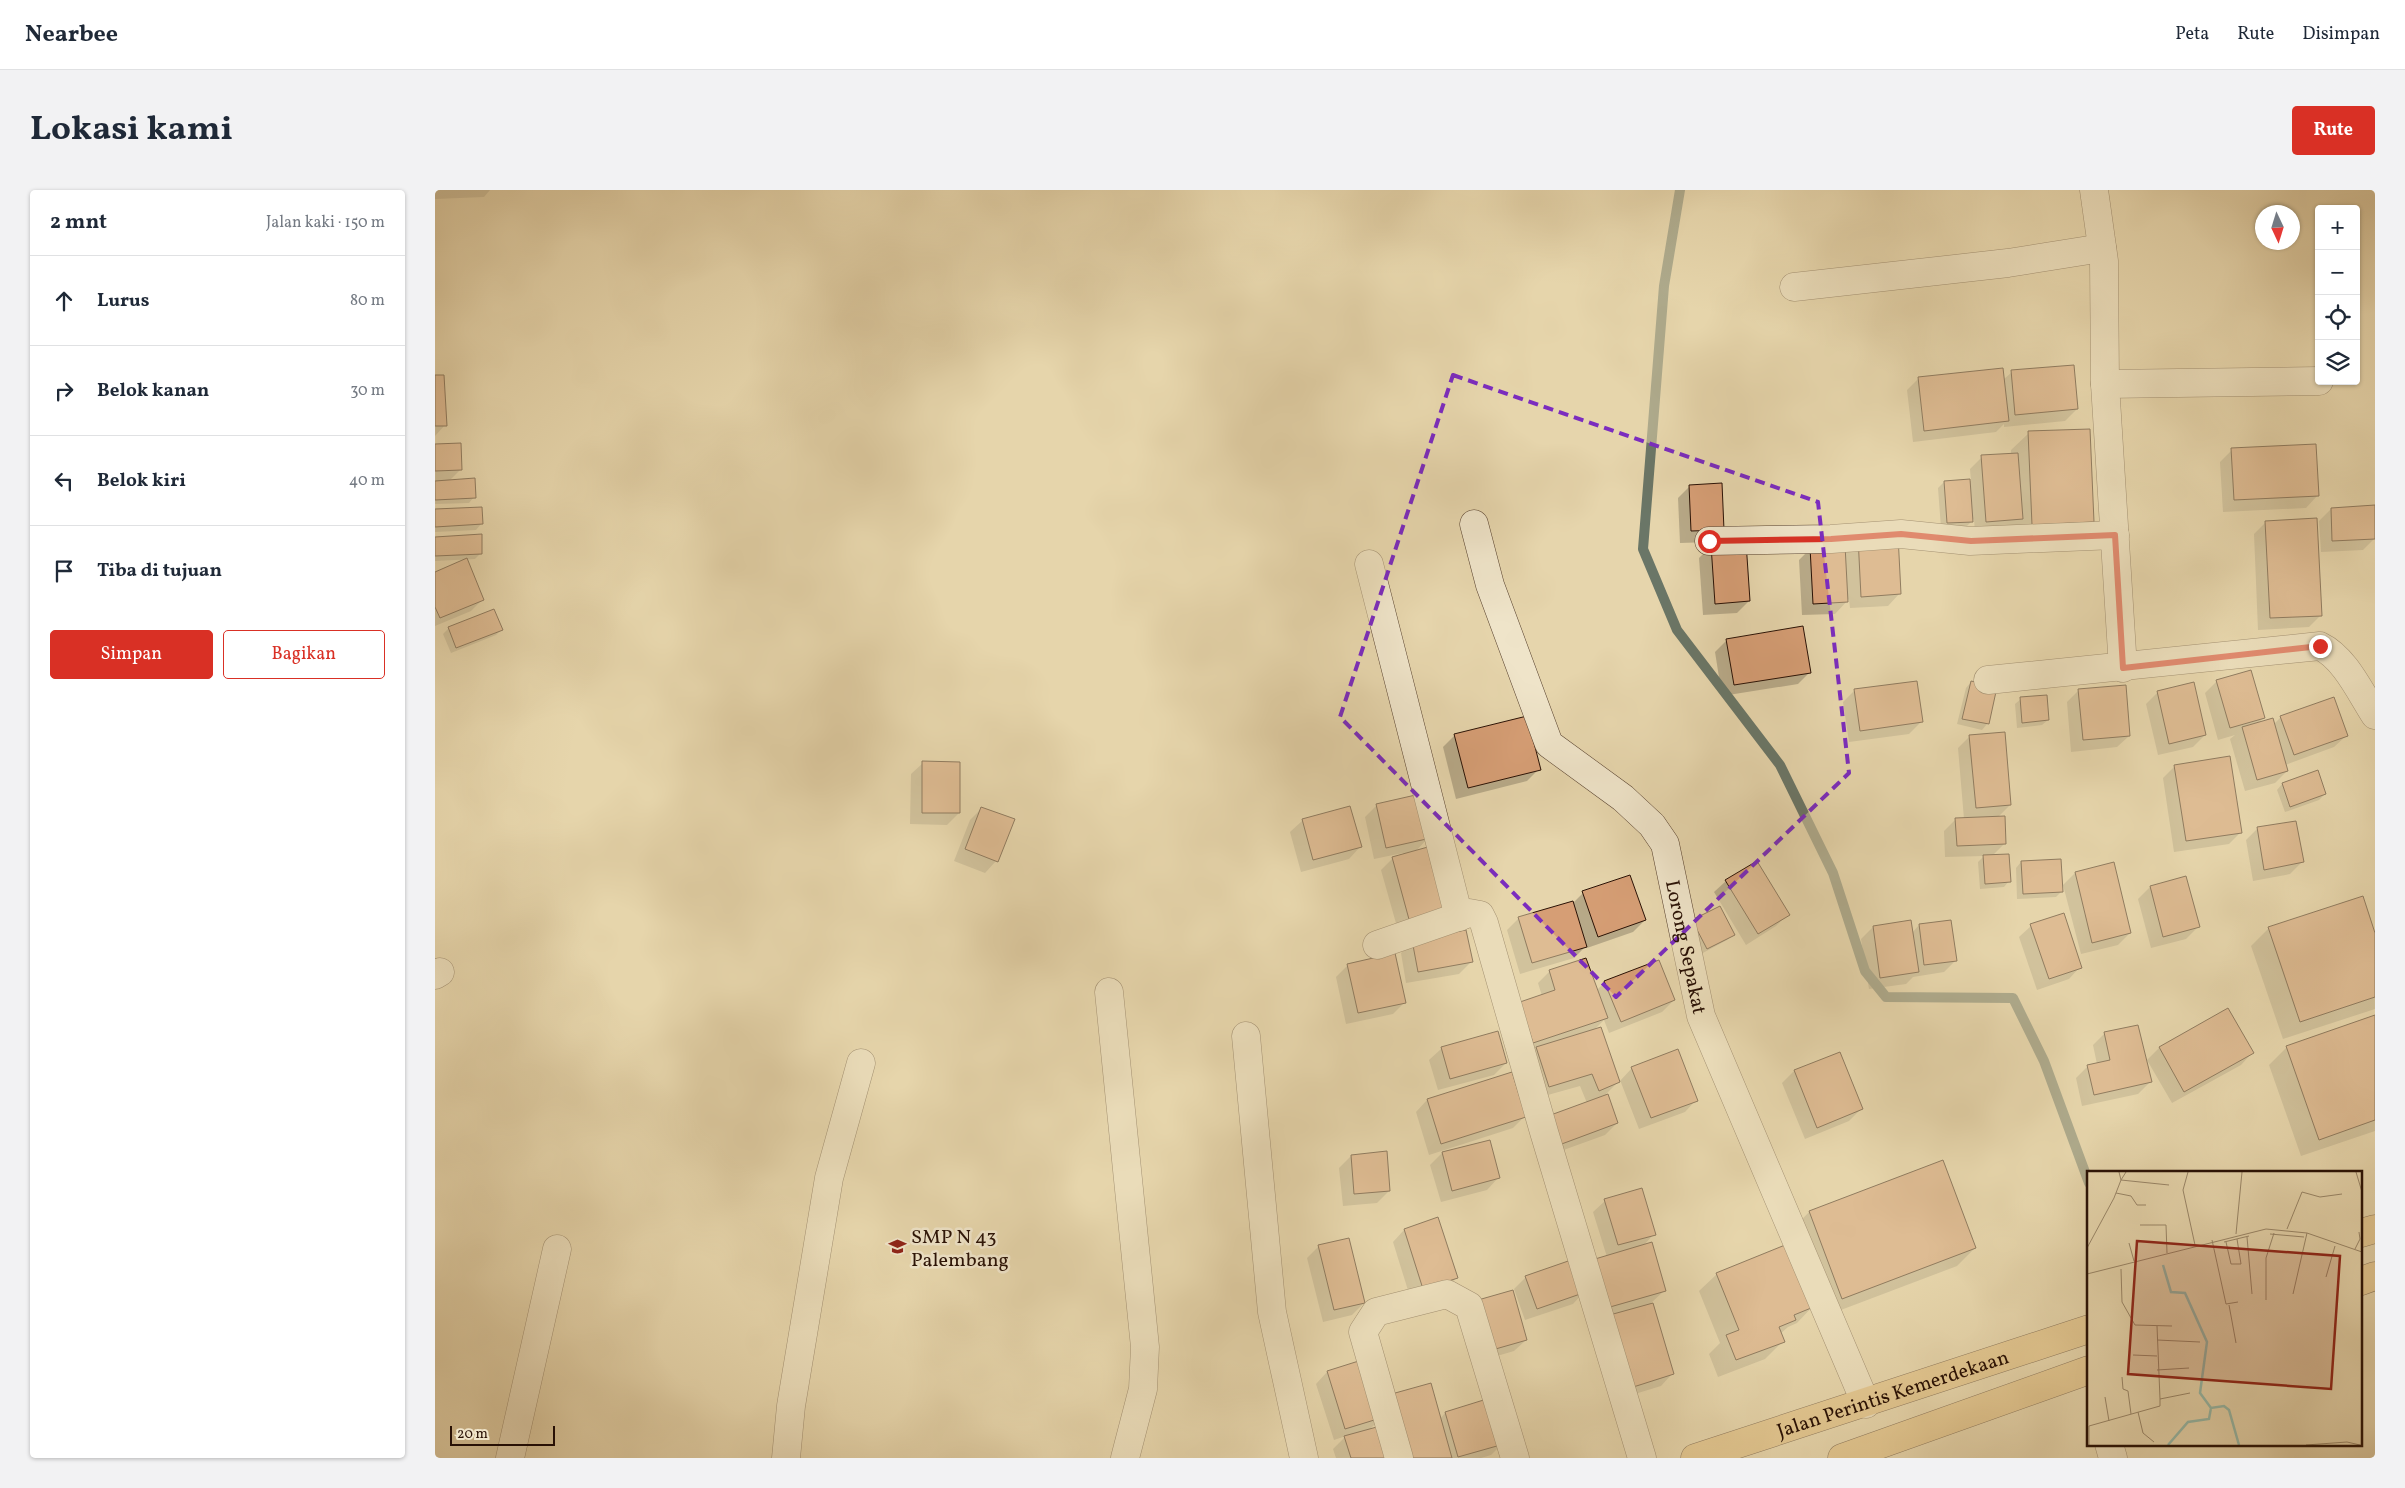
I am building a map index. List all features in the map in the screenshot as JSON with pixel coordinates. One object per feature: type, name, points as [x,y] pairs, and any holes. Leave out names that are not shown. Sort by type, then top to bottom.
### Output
[{"type":"highway","points":[[2363,1233],[2375,1229]]},
{"type":"highway","points":[[2363,1280],[2375,1276]]},
{"type":"highway","name":"Jalan Perintis Kemerdekaan","points":[[1695,1458],[1866,1404],[2087,1330]]},
{"type":"highway","points":[[1842,1458],[2087,1375]]},
{"type":"street","points":[[2094,190],[2104,261],[2105,384],[2123,668]]},
{"type":"street","points":[[1794,287],[2007,263],[2102,248]]},
{"type":"street","points":[[2105,384],[2315,381]]},
{"type":"street","name":"Lorong Sepakat","points":[[1474,524],[1490,585],[1549,744],[1623,798],[1652,824],[1665,844],[1701,1016],[1866,1404]]},
{"type":"street","points":[[1709,541],[1831,539],[1901,534],[1971,541],[2115,535]]},
{"type":"street","points":[[1369,564],[1459,918]]},
{"type":"street","points":[[1988,680],[2123,668],[2320,646],[2328,650],[2340,661],[2375,715]]},
{"type":"street","points":[[1377,945],[1475,913],[1480,915],[1484,923],[1544,1132],[1642,1458]]},
{"type":"street","points":[[1109,992],[1145,1347],[1143,1389],[1125,1458]]},
{"type":"street","points":[[1246,1036],[1272,1312],[1304,1458]]},
{"type":"street","points":[[787,1458],[791,1406],[829,1178],[861,1063]]},
{"type":"street","points":[[510,1458],[557,1250]]},
{"type":"street","points":[[1399,1458],[1363,1332],[1376,1312],[1447,1294],[1469,1306],[1515,1458]]},
{"type":"highlighted area","points":[[1453,375],[1818,502],[1849,773],[1616,997],[1340,717]]},
{"type":"building","points":[[2074,365],[2078,409],[2015,415],[2011,370]]},
{"type":"building","points":[[2003,368],[2009,421],[1924,431],[1918,377]]},
{"type":"building","points":[[435,375],[444,375],[447,426],[435,426]]},
{"type":"building","points":[[2090,429],[2094,522],[2032,525],[2028,431]]},
{"type":"building","points":[[461,443],[462,470],[435,471],[435,444]]},
{"type":"building","points":[[2316,444],[2319,496],[2234,500],[2231,448]]},
{"type":"building","points":[[2018,453],[2023,519],[1986,522],[1981,455]]},
{"type":"building","points":[[475,478],[476,498],[435,500],[435,481]]},
{"type":"building","points":[[1970,479],[1973,522],[1947,523],[1944,481]]},
{"type":"building","points":[[1722,483],[1724,530],[1691,531],[1689,485]]},
{"type":"building","points":[[2375,505],[2375,539],[2332,541],[2331,508]]},
{"type":"building","points":[[482,507],[483,524],[435,527],[435,509]]},
{"type":"building","points":[[2317,518],[2322,616],[2270,618],[2265,521]]},
{"type":"building","points":[[482,534],[482,554],[435,556],[435,537]]},
{"type":"building","points":[[1898,535],[1901,594],[1861,597],[1858,537]]},
{"type":"building","points":[[1746,542],[1750,601],[1715,604],[1711,545]]},
{"type":"building","points":[[1845,545],[1848,602],[1813,604],[1810,547]]},
{"type":"building","points":[[467,558],[484,600],[440,618],[435,607],[435,572]]},
{"type":"building","points":[[494,609],[503,630],[456,648],[448,627]]},
{"type":"building","points":[[1803,626],[1811,673],[1734,685],[1726,639]]},
{"type":"building","points":[[2251,670],[2265,718],[2230,728],[2216,680]]},
{"type":"building","points":[[1917,681],[1923,722],[1860,731],[1854,689]]},
{"type":"building","points":[[1971,681],[1997,687],[1989,724],[1962,719]]},
{"type":"building","points":[[2194,682],[2206,735],[2169,744],[2157,691]]},
{"type":"building","points":[[2126,685],[2130,736],[2083,740],[2078,689]]},
{"type":"building","points":[[2047,695],[2049,720],[2022,723],[2020,697]]},
{"type":"building","points":[[2334,697],[2348,736],[2294,755],[2280,716]]},
{"type":"building","points":[[1527,716],[1541,770],[1468,788],[1454,734]]},
{"type":"building","points":[[2273,718],[2288,771],[2257,780],[2242,727]]},
{"type":"building","points":[[2005,732],[2011,805],[1976,808],[1969,735]]},
{"type":"building","points":[[2230,756],[2242,833],[2186,841],[2174,765]]},
{"type":"building","points":[[922,761],[960,762],[960,813],[922,813]]},
{"type":"building","points":[[2318,770],[2326,794],[2290,807],[2282,783]]},
{"type":"building","points":[[1420,794],[1431,838],[1386,848],[1376,804]]},
{"type":"building","points":[[1350,806],[1362,847],[1313,860],[1302,819]]},
{"type":"building","points":[[981,807],[1015,819],[998,862],[965,849]]},
{"type":"building","points":[[2005,816],[2006,844],[1957,846],[1955,818]]},
{"type":"building","points":[[2296,821],[2304,862],[2264,870],[2257,827]]},
{"type":"building","points":[[1435,845],[1453,912],[1410,923],[1392,857]]},
{"type":"building","points":[[2009,854],[2011,882],[1985,884],[1983,855]]},
{"type":"building","points":[[2061,859],[2063,892],[2023,894],[2021,861]]},
{"type":"building","points":[[1757,861],[1790,915],[1758,934],[1725,880]]},
{"type":"building","points":[[2114,862],[2131,933],[2092,943],[2075,872]]},
{"type":"building","points":[[1630,875],[1646,920],[1598,937],[1582,891]]},
{"type":"building","points":[[2186,876],[2200,927],[2163,937],[2150,886]]},
{"type":"building","points":[[2363,896],[2375,933],[2375,997],[2300,1022],[2268,927]]},
{"type":"building","points":[[1573,901],[1587,947],[1532,963],[1518,917]]},
{"type":"building","points":[[1720,906],[1735,935],[1707,949],[1692,920]]},
{"type":"building","points":[[2064,913],[2082,968],[2049,979],[2030,924]]},
{"type":"building","points":[[1911,920],[1919,972],[1880,978],[1873,926]]},
{"type":"building","points":[[1951,920],[1957,961],[1924,965],[1919,924]]},
{"type":"building","points":[[1466,930],[1473,962],[1418,972],[1412,940]]},
{"type":"building","points":[[1395,953],[1406,1003],[1358,1013],[1347,964]]},
{"type":"building","points":[[1586,958],[1608,1018],[1533,1043],[1520,1002],[1555,990],[1549,970]]},
{"type":"building","points":[[1659,960],[1675,1000],[1621,1022],[1604,981]]},
{"type":"building","points":[[2228,1008],[2254,1053],[2184,1092],[2159,1047]]},
{"type":"building","points":[[2375,1015],[2375,1120],[2319,1140],[2286,1046]]},
{"type":"building","points":[[2138,1025],[2152,1082],[2094,1095],[2087,1065],[2110,1060],[2104,1032]]},
{"type":"building","points":[[1601,1027],[1620,1082],[1599,1091],[1592,1074],[1549,1087],[1536,1047]]},
{"type":"building","points":[[1498,1031],[1507,1063],[1450,1079],[1441,1047]]},
{"type":"building","points":[[1678,1049],[1698,1101],[1651,1118],[1631,1067]]},
{"type":"building","points":[[1840,1052],[1863,1109],[1817,1128],[1794,1070]]},
{"type":"building","points":[[1512,1072],[1526,1117],[1441,1144],[1427,1099]]},
{"type":"building","points":[[1608,1094],[1618,1123],[1559,1145],[1548,1116]]},
{"type":"building","points":[[1490,1140],[1500,1178],[1452,1191],[1442,1152]]},
{"type":"building","points":[[1387,1151],[1390,1191],[1354,1194],[1351,1155]]},
{"type":"building","points":[[1943,1160],[1976,1248],[1842,1299],[1809,1211]]},
{"type":"building","points":[[1642,1188],[1656,1235],[1618,1245],[1604,1199]]},
{"type":"building","points":[[1438,1217],[1458,1278],[1423,1289],[1404,1229]]},
{"type":"building","points":[[1349,1238],[1365,1303],[1334,1310],[1318,1245]]},
{"type":"building","points":[[1652,1242],[1666,1291],[1610,1307],[1595,1259]]},
{"type":"building","points":[[1790,1243],[1816,1306],[1794,1315],[1796,1320],[1779,1327],[1785,1342],[1736,1360],[1726,1335],[1739,1330],[1716,1273]]},
{"type":"building","points":[[1574,1259],[1586,1292],[1537,1309],[1525,1276]]},
{"type":"building","points":[[1513,1290],[1527,1340],[1485,1352],[1471,1302]]},
{"type":"building","points":[[1653,1303],[1674,1374],[1627,1389],[1606,1316]]},
{"type":"building","points":[[1365,1359],[1384,1417],[1345,1429],[1327,1371]]},
{"type":"building","points":[[1431,1383],[1452,1458],[1406,1458],[1388,1395]]},
{"type":"building","points":[[1490,1398],[1504,1444],[1458,1457],[1445,1412]]},
{"type":"building","points":[[1384,1425],[1394,1458],[1351,1458],[1344,1436]]},
{"type":"waterway","points":[[1680,190],[1664,286],[1643,549],[1677,630],[1780,765],[1833,873],[1865,971],[1886,997],[2013,998],[2044,1061],[2087,1178]]},
{"type":"place","name":"SMP N 43 Palembang","points":[[897,1247]]},
{"type":"route","points":[[1709,541],[1831,539],[1901,534],[1971,541],[2115,535],[2123,668],[2320,646]]}]
